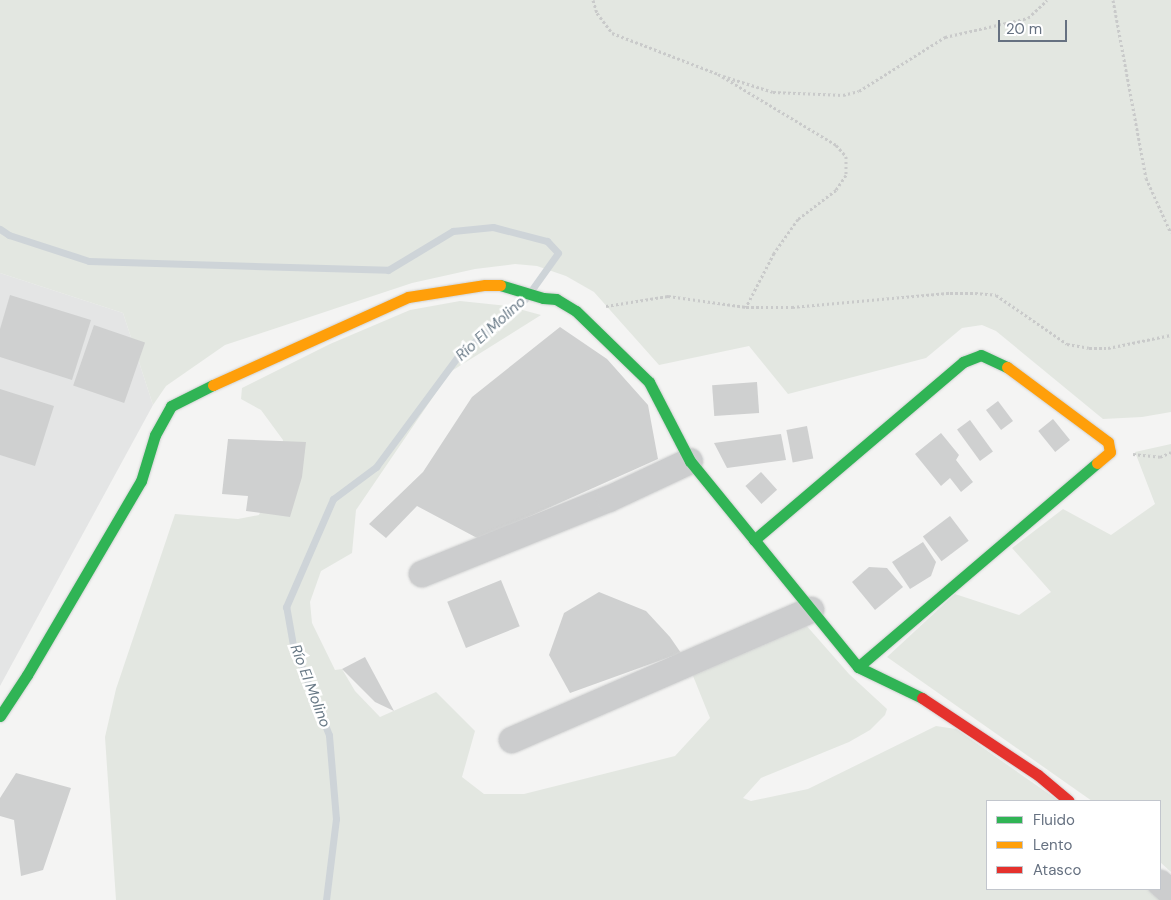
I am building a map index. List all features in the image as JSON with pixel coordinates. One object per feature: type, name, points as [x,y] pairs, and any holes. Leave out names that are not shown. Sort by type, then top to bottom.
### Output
[{"type":"street","points":[[0,716],[27,675],[141,481],[155,435],[171,406],[408,296],[485,285],[506,285],[543,298],[556,299],[576,311],[649,382],[690,461],[858,667],[924,699],[1038,775],[1067,800]]},
{"type":"street","points":[[754,540],[963,362],[981,355],[1000,362],[1108,442],[1110,452],[858,667]]},
{"type":"street","points":[[422,574],[609,498],[690,461]]},
{"type":"street","points":[[512,740],[811,610]]},
{"type":"street","points":[[1161,883],[1171,893]]},
{"type":"path","points":[[593,0],[597,13],[612,33],[718,74],[773,92],[843,95],[859,91],[945,36],[1028,18],[1047,0]]},
{"type":"path","points":[[1113,0],[1146,178],[1171,233]]},
{"type":"path","points":[[718,74],[836,145],[846,156],[846,175],[836,190],[798,219],[774,254],[746,307]]},
{"type":"path","points":[[576,311],[668,296],[746,307],[792,307],[950,293],[975,293],[996,295],[1067,344],[1089,348],[1108,348],[1171,335]]},
{"type":"path","points":[[1110,452],[1160,457],[1171,452]]},
{"type":"shaded area","points":[[0,0],[1171,0],[1171,412],[1142,417],[1103,419],[996,331],[982,325],[962,328],[926,358],[788,394],[749,346],[659,365],[594,292],[566,276],[537,266],[515,264],[475,269],[412,283],[225,345],[166,386],[153,405],[123,313],[0,273]]},
{"type":"shaded area","points":[[0,273],[123,313],[153,405],[0,686]]},
{"type":"shaded area","points":[[460,301],[508,306],[541,315],[450,372],[356,510],[352,553],[321,571],[310,602],[312,623],[335,670],[342,669],[355,691],[380,717],[436,692],[475,731],[462,777],[484,794],[524,794],[675,756],[710,718],[691,671],[805,624],[849,674],[887,709],[885,715],[870,730],[849,742],[761,778],[743,798],[751,801],[808,789],[936,726],[956,729],[1058,800],[986,800],[986,890],[1153,890],[1164,900],[116,900],[105,737],[116,689],[175,514],[238,519],[259,515],[277,471],[283,440],[261,410],[241,399],[242,388],[330,344],[410,310]]},
{"type":"shaded area","points":[[1171,444],[1171,872],[1161,863],[1161,800],[1091,800],[887,657],[955,594],[1019,615],[1051,592],[1012,548],[1063,509],[1111,535],[1155,504],[1135,452]]},
{"type":"building","points":[[10,295],[91,320],[72,380],[0,357],[0,329]]},
{"type":"building","points":[[94,325],[145,343],[124,403],[73,386]]},
{"type":"building","points":[[560,327],[607,359],[648,405],[658,459],[479,539],[417,506],[386,538],[369,524],[423,472],[472,397]]},
{"type":"building","points":[[757,382],[759,413],[714,416],[712,385]]},
{"type":"building","points":[[0,389],[54,406],[35,466],[0,455]]},
{"type":"building","points":[[998,401],[1013,421],[1001,430],[986,410]]},
{"type":"building","points":[[1053,419],[1070,440],[1055,452],[1038,431]]},
{"type":"building","points":[[970,420],[993,452],[980,461],[957,429]]},
{"type":"building","points":[[807,426],[813,458],[793,462],[786,430]]},
{"type":"building","points":[[941,433],[959,455],[956,460],[973,482],[961,492],[950,478],[941,486],[915,454]]},
{"type":"building","points":[[781,434],[786,460],[727,468],[714,443]]},
{"type":"building","points":[[228,439],[306,442],[302,477],[290,517],[246,511],[248,496],[222,494]]},
{"type":"building","points":[[761,472],[777,490],[761,504],[745,486]]},
{"type":"building","points":[[950,516],[969,541],[942,561],[923,536]]},
{"type":"building","points":[[923,542],[936,562],[931,576],[910,589],[892,562]]},
{"type":"building","points":[[869,567],[887,568],[903,587],[875,610],[852,582]]},
{"type":"building","points":[[501,580],[520,626],[466,648],[447,602]]},
{"type":"building","points":[[599,592],[646,611],[670,637],[681,653],[570,693],[549,655],[564,613]]},
{"type":"building","points":[[365,657],[394,711],[375,702],[342,669]]},
{"type":"building","points":[[16,773],[71,788],[43,870],[21,876],[14,820],[0,816],[0,798]]},
{"type":"waterway","name":"Río El Molino","points":[[0,229],[9,235],[89,261],[388,270],[453,231],[493,227],[547,241],[558,253],[533,288]]},
{"type":"waterway","name":"Río El Molino","points":[[326,900],[336,819],[329,735],[293,645],[286,607],[333,499],[376,467],[459,355],[525,299]]},
{"type":"traffic: fast","points":[[500,285],[543,298],[556,299],[576,311],[649,382],[690,461],[858,667],[922,698]]},
{"type":"traffic: fast","points":[[754,540],[963,362],[981,355],[1007,367]]},
{"type":"traffic: fast","points":[[0,716],[27,675],[141,481],[155,435],[171,406],[213,385]]},
{"type":"traffic: fast","points":[[858,667],[1097,463]]},
{"type":"traffic: slow","points":[[213,385],[408,297],[485,285],[500,285]]},
{"type":"traffic: slow","points":[[1007,367],[1108,442],[1110,452],[1097,463]]},
{"type":"traffic: jam","points":[[922,698],[1038,775],[1068,800]]}]
